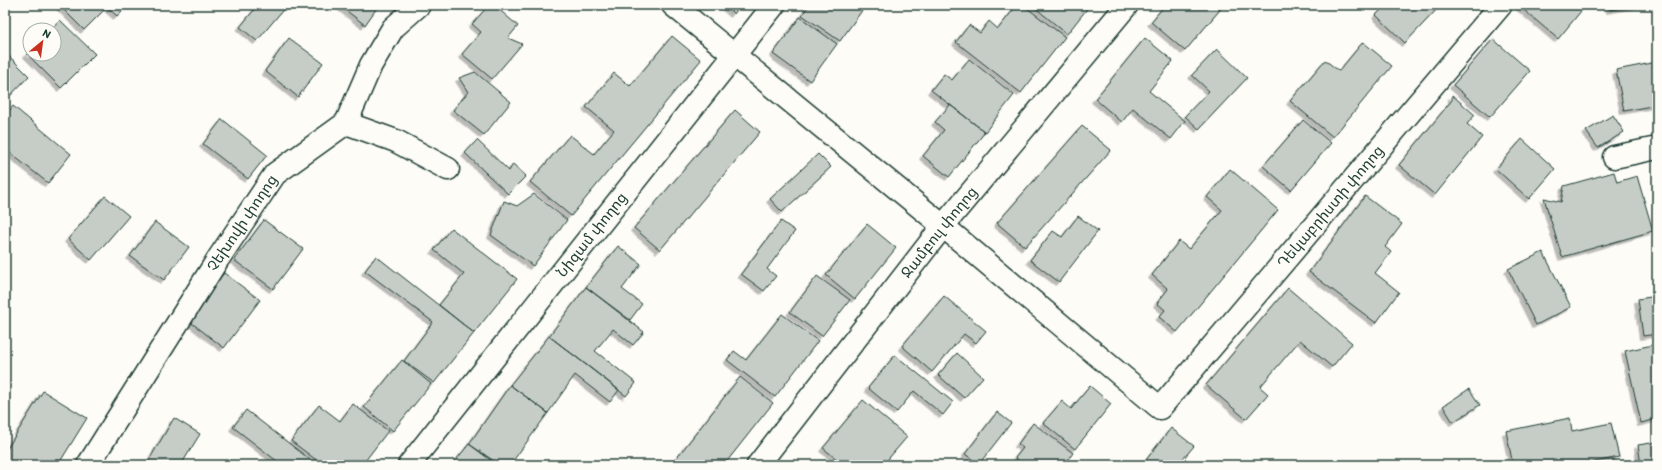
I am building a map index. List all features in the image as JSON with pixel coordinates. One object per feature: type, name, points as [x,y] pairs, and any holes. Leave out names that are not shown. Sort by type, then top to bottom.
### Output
[{"type":"street","points":[[419,5],[393,28],[371,65],[346,123],[396,141],[448,169]]},
{"type":"street","points":[[673,5],[944,226]]},
{"type":"street","name":"Նիզամ փողոց","points":[[409,465],[774,5]]},
{"type":"street","name":"Ջամբուլ փողոց","points":[[758,465],[944,226],[1127,5]]},
{"type":"street","name":"Դեկաբրիստի փողոց","points":[[944,226],[1160,408],[1501,5]]},
{"type":"street","name":"Չեխովի փողոց","points":[[88,465],[218,259],[275,174],[346,123]]},
{"type":"street","points":[[1614,157],[1657,148]]},
{"type":"building","points":[[59,5],[128,5],[117,16],[107,7],[84,30]]},
{"type":"building","points":[[258,5],[287,5],[257,41],[240,27]]},
{"type":"building","points":[[339,5],[379,5],[365,25]]},
{"type":"building","points":[[489,5],[494,5],[518,26],[508,38],[522,44],[492,79],[462,54],[481,32],[472,24]]},
{"type":"building","points":[[724,5],[741,5],[734,14]]},
{"type":"building","points":[[809,5],[866,5],[840,41],[802,15]]},
{"type":"building","points":[[1017,5],[1023,5],[1065,37],[1021,93],[956,42],[969,25],[980,33],[989,21],[998,29]]},
{"type":"building","points":[[1090,5],[1067,34],[1033,6]]},
{"type":"building","points":[[1165,5],[1224,5],[1185,51],[1151,22]]},
{"type":"building","points":[[1386,5],[1437,5],[1439,7],[1405,43],[1376,15]]},
{"type":"building","points":[[1518,5],[1586,5],[1558,39]]},
{"type":"building","points":[[1610,5],[1638,5],[1610,10]]},
{"type":"building","points":[[800,17],[837,44],[810,81],[773,54]]},
{"type":"building","points":[[60,20],[95,54],[61,88],[35,62],[62,62],[62,22],[58,22]]},
{"type":"building","points":[[672,36],[701,60],[571,216],[530,182],[570,135],[594,154],[614,130],[586,107],[614,73],[630,86]]},
{"type":"building","points":[[289,38],[323,63],[298,97],[265,71]]},
{"type":"building","points":[[1145,38],[1173,61],[1149,91],[1185,121],[1171,139],[1133,108],[1122,122],[1095,99]]},
{"type":"building","points":[[1493,39],[1530,71],[1490,117],[1453,85]]},
{"type":"building","points":[[1363,42],[1392,66],[1333,137],[1290,101],[1325,60],[1339,71]]},
{"type":"building","points":[[1217,49],[1247,78],[1199,129],[1185,116],[1209,91],[1192,75]]},
{"type":"building","points":[[5,52],[29,76],[7,99],[5,97]]},
{"type":"building","points":[[969,59],[1014,95],[985,132],[931,90],[944,74],[952,80]]},
{"type":"building","points":[[1657,62],[1657,105],[1624,111],[1616,70]]},
{"type":"building","points":[[475,72],[511,102],[484,135],[453,110],[468,92],[459,78]]},
{"type":"building","points":[[1452,95],[1475,115],[1467,124],[1482,137],[1435,195],[1399,165],[1452,100]]},
{"type":"building","points":[[950,105],[985,132],[949,177],[923,156],[944,130],[935,122]]},
{"type":"building","points":[[13,106],[71,154],[48,183],[5,149],[5,116]]},
{"type":"building","points":[[735,110],[760,132],[660,250],[634,228]]},
{"type":"building","points":[[1613,115],[1624,132],[1598,148],[1586,131]]},
{"type":"building","points":[[222,119],[267,155],[248,179],[203,144]]},
{"type":"building","points":[[1303,120],[1331,143],[1291,190],[1263,166]]},
{"type":"building","points":[[1082,126],[1111,150],[1025,247],[997,223]]},
{"type":"building","points":[[1522,139],[1555,169],[1529,199],[1496,169]]},
{"type":"building","points":[[477,140],[509,171],[513,164],[526,176],[508,194],[465,153]]},
{"type":"building","points":[[818,154],[831,167],[782,212],[770,199]]},
{"type":"building","points":[[1230,169],[1278,210],[1177,332],[1159,317],[1165,310],[1157,303],[1168,289],[1152,275],[1179,241],[1189,249],[1222,210],[1207,197]]},
{"type":"building","points":[[1614,172],[1617,182],[1637,176],[1653,231],[1562,257],[1544,198],[1561,202],[1564,186]]},
{"type":"building","points":[[534,194],[567,220],[533,266],[491,235],[504,201],[517,206]]},
{"type":"building","points":[[105,196],[129,216],[91,260],[68,239]]},
{"type":"building","points":[[1365,196],[1402,224],[1385,247],[1391,252],[1375,273],[1399,292],[1376,323],[1309,272]]},
{"type":"building","points":[[1078,216],[1098,231],[1059,282],[1030,260],[1053,231],[1062,237]]},
{"type":"building","points":[[264,220],[303,249],[273,289],[234,260]]},
{"type":"building","points":[[781,221],[795,231],[767,269],[776,276],[764,291],[741,274]]},
{"type":"building","points":[[155,222],[189,247],[164,280],[130,256]]},
{"type":"building","points":[[867,224],[896,248],[855,299],[826,275]]},
{"type":"building","points":[[451,228],[517,279],[474,333],[439,305],[464,274],[434,250]]},
{"type":"building","points":[[618,246],[641,264],[622,289],[642,304],[630,320],[586,287]]},
{"type":"building","points":[[1543,252],[1571,307],[1536,325],[1508,269]]},
{"type":"building","points":[[376,256],[474,333],[434,383],[404,361],[433,322],[365,271]]},
{"type":"building","points":[[224,273],[260,300],[224,348],[188,320]]},
{"type":"building","points":[[817,276],[850,300],[822,336],[790,312]]},
{"type":"building","points":[[586,287],[644,332],[633,345],[613,329],[595,351],[636,383],[626,396],[549,336]]},
{"type":"building","points":[[1288,288],[1352,343],[1332,367],[1300,340],[1260,387],[1268,394],[1246,419],[1206,385]]},
{"type":"building","points":[[944,296],[986,331],[976,343],[964,334],[932,372],[902,346]]},
{"type":"building","points":[[1657,296],[1657,334],[1643,336],[1638,299]]},
{"type":"building","points":[[782,314],[818,341],[775,397],[727,360],[734,351],[746,360]]},
{"type":"building","points":[[549,336],[619,390],[610,402],[575,375],[548,413],[510,385]]},
{"type":"building","points":[[1657,344],[1657,419],[1641,423],[1625,351]]},
{"type":"building","points":[[957,353],[983,377],[964,398],[938,375]]},
{"type":"building","points":[[895,355],[953,402],[943,415],[914,391],[897,412],[868,388]]},
{"type":"building","points":[[402,360],[431,384],[393,431],[364,407]]},
{"type":"building","points":[[740,377],[773,403],[724,465],[671,465]]},
{"type":"building","points":[[510,385],[548,413],[510,465],[500,465],[469,444]]},
{"type":"building","points":[[1090,386],[1111,404],[1075,449],[1043,423],[1062,401],[1071,409]]},
{"type":"building","points":[[1469,389],[1480,405],[1453,422],[1443,406]]},
{"type":"building","points":[[43,391],[87,418],[58,465],[5,465],[5,452]]},
{"type":"building","points":[[863,400],[907,437],[883,465],[844,465],[823,448]]},
{"type":"building","points":[[353,404],[388,431],[362,465],[323,465],[291,441],[319,405],[340,421]]},
{"type":"building","points":[[246,410],[317,465],[282,465],[233,427]]},
{"type":"building","points":[[997,412],[1011,423],[979,464],[965,454]]},
{"type":"building","points":[[174,418],[200,434],[181,465],[146,465]]},
{"type":"building","points":[[1570,418],[1572,431],[1611,423],[1619,457],[1580,465],[1553,465],[1549,462],[1550,465],[1513,465],[1506,431]]},
{"type":"building","points":[[1033,423],[1073,453],[1064,465],[1024,465],[1015,458],[1023,448],[1018,444]]},
{"type":"building","points":[[1171,428],[1194,446],[1178,465],[1142,465]]},
{"type":"building","points":[[1657,442],[1657,465],[1641,465],[1638,445]]},
{"type":"building","points":[[469,444],[497,465],[452,465]]}]
